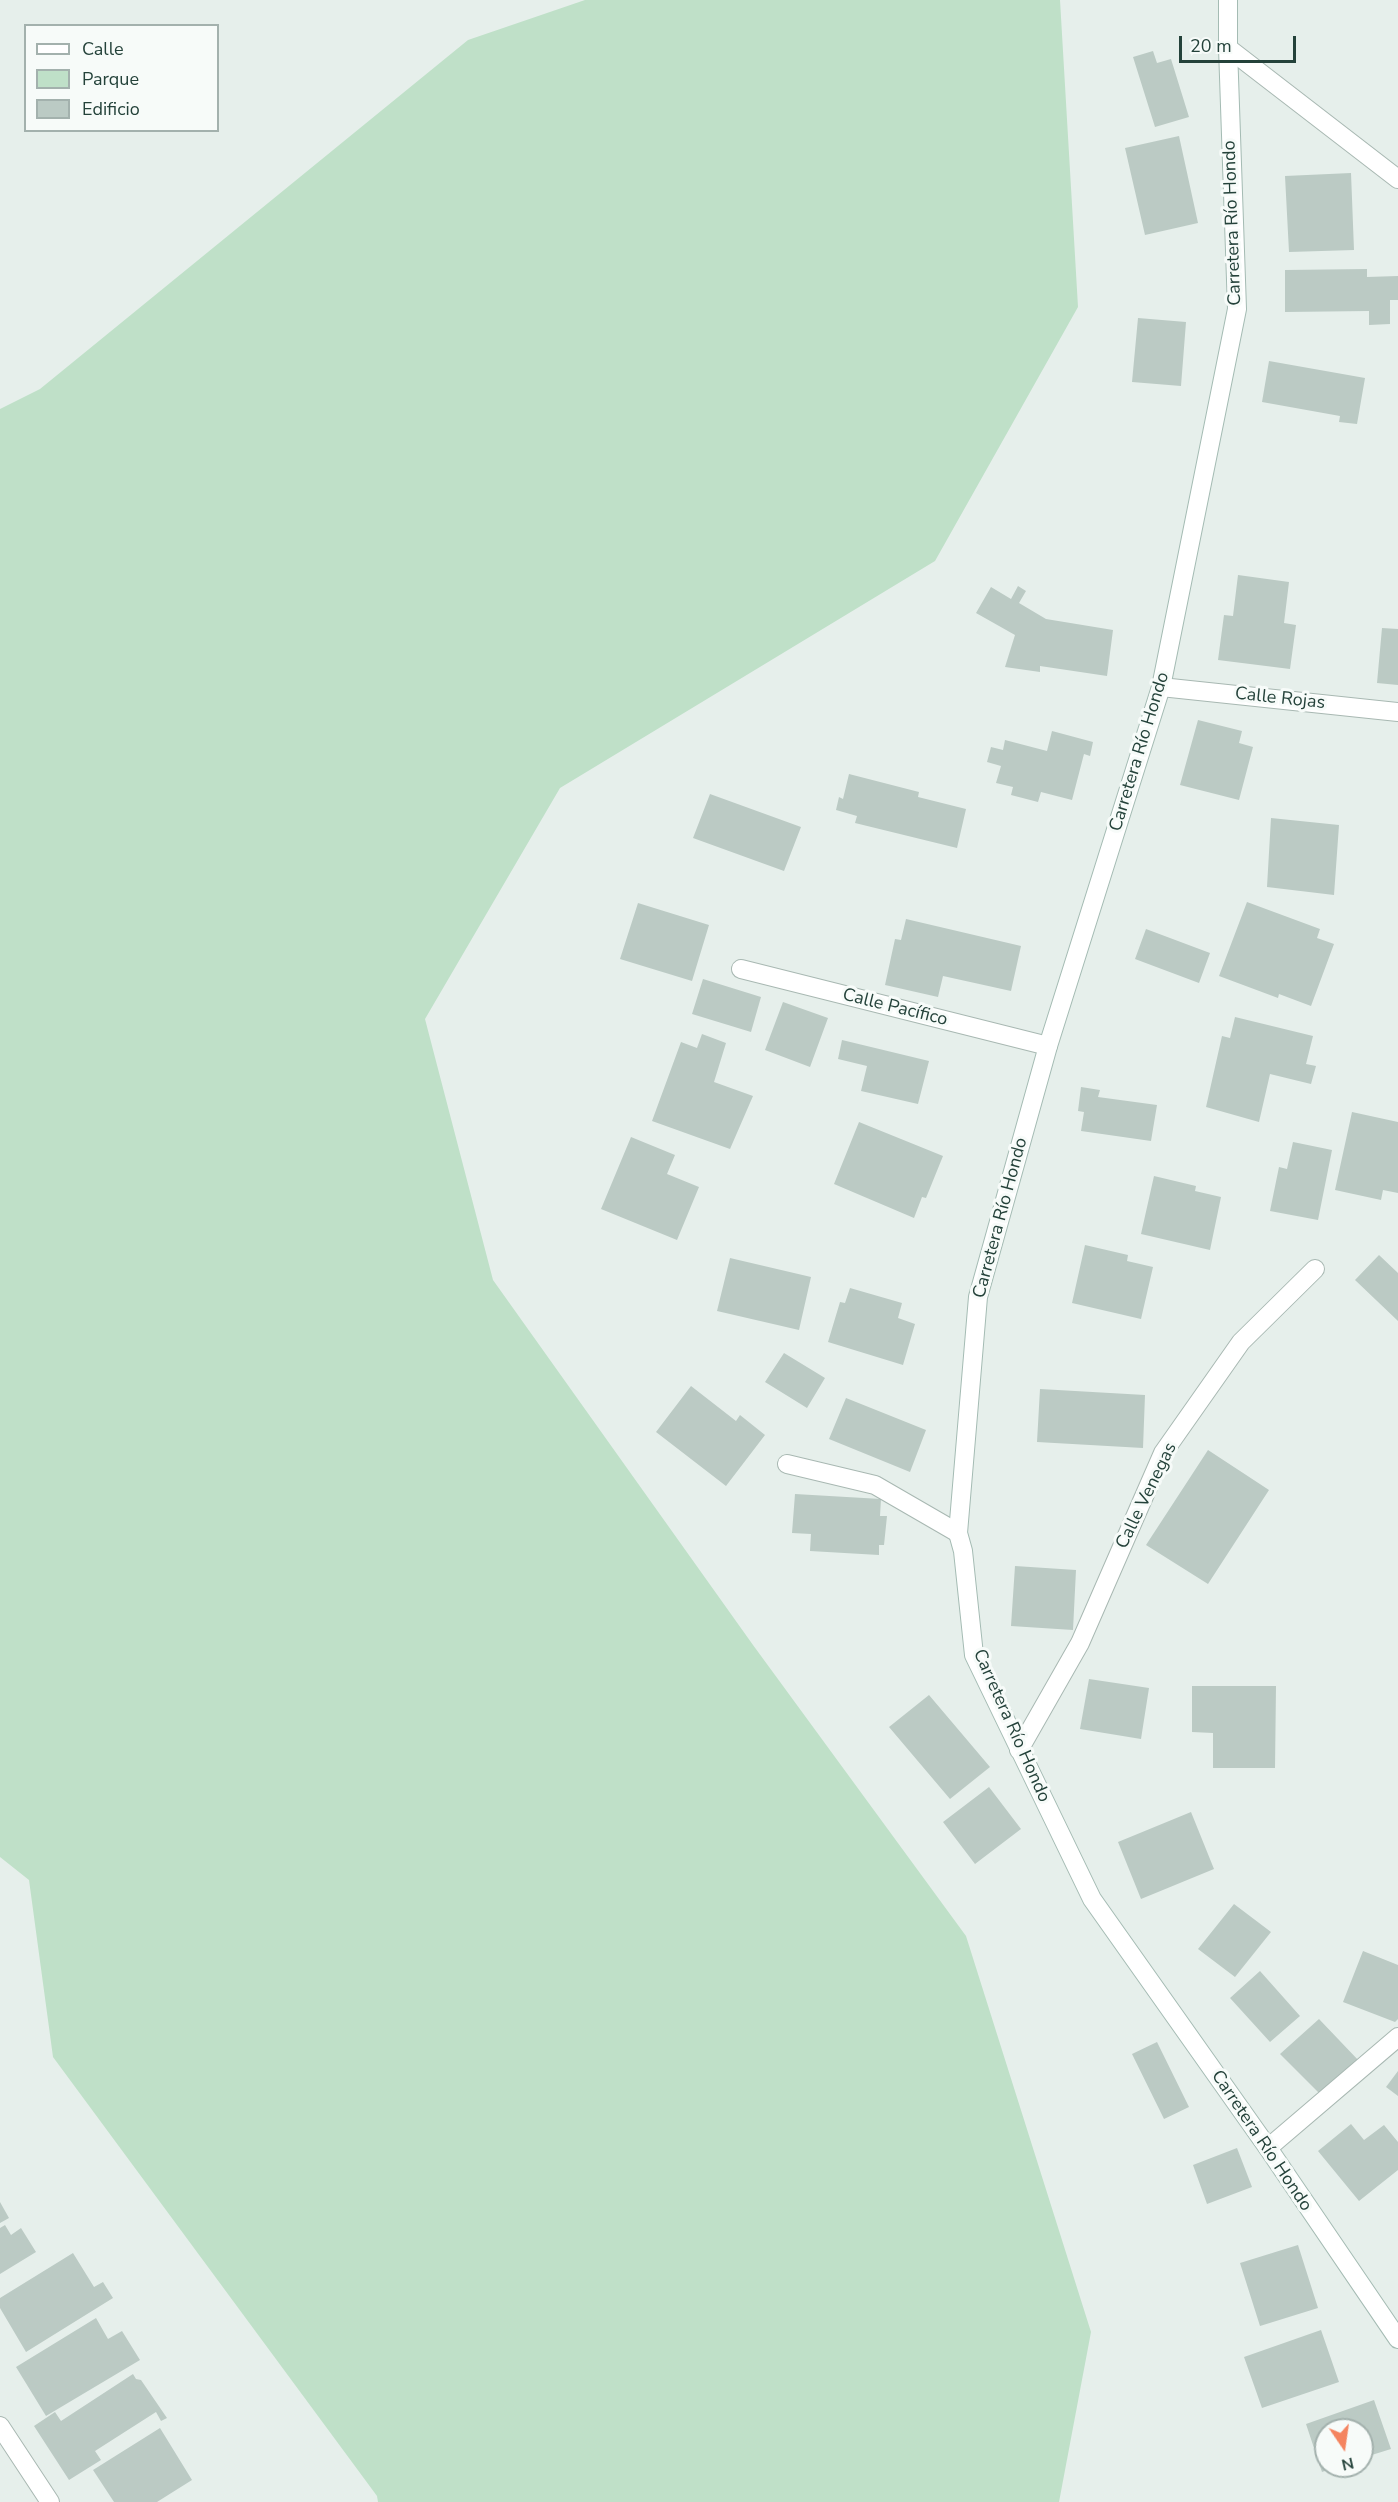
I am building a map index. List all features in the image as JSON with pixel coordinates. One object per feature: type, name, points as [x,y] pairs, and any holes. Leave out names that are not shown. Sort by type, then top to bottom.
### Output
[{"type":"street","name":"Carretera Río Hondo","points":[[1228,0],[1237,309],[1161,687],[1048,1046],[978,1297],[958,1533],[963,1551],[974,1655],[1092,1899],[1268,2148],[1398,2339]]},
{"type":"street","points":[[1228,48],[1398,179]]},
{"type":"street","name":"Calle Rojas","points":[[1161,687],[1398,712]]},
{"type":"street","name":"Calle Pacífico","points":[[741,969],[1048,1046]]},
{"type":"street","name":"Calle Venegas","points":[[1019,1750],[1080,1643],[1163,1453],[1241,1342],[1315,1269]]},
{"type":"street","points":[[787,1464],[875,1485],[958,1533]]},
{"type":"street","points":[[1268,2148],[1398,2037]]},
{"type":"street","points":[[0,2426],[50,2502]]},
{"type":"green space","points":[[585,0],[1060,0],[1078,307],[935,561],[560,788],[425,1019],[493,1280],[753,1645],[966,1936],[1091,2332],[1059,2502],[378,2502],[377,2496],[53,2057],[29,1880],[0,1857],[0,409],[40,389],[468,40]]},
{"type":"building","points":[[1153,51],[1157,63],[1171,59],[1189,117],[1155,127],[1133,57]]},
{"type":"building","points":[[1179,136],[1198,223],[1145,235],[1125,148]]},
{"type":"building","points":[[1351,173],[1354,250],[1289,252],[1285,176]]},
{"type":"building","points":[[1367,269],[1367,277],[1398,276],[1398,300],[1390,300],[1390,324],[1369,325],[1369,311],[1285,312],[1285,270]]},
{"type":"building","points":[[1138,318],[1186,322],[1181,386],[1132,382]]},
{"type":"building","points":[[1269,361],[1365,378],[1357,424],[1339,422],[1340,416],[1262,402]]},
{"type":"building","points":[[1238,575],[1289,582],[1284,623],[1296,625],[1290,669],[1218,660],[1224,615],[1233,616]]},
{"type":"building","points":[[1018,586],[1026,591],[1019,603],[1046,619],[1113,630],[1107,676],[1040,666],[1040,672],[1005,667],[1015,635],[976,613],[991,587],[1011,599]]},
{"type":"building","points":[[1382,628],[1398,629],[1398,685],[1377,683]]},
{"type":"building","points":[[1198,720],[1242,731],[1239,743],[1253,747],[1239,800],[1180,785]]},
{"type":"building","points":[[1052,731],[1093,742],[1090,756],[1084,754],[1072,800],[1041,792],[1038,802],[1011,795],[1013,787],[996,783],[1001,766],[987,762],[991,747],[1003,750],[1005,740],[1047,751]]},
{"type":"building","points":[[849,774],[919,792],[918,797],[966,809],[957,848],[855,823],[857,816],[836,810],[839,797],[843,799]]},
{"type":"building","points":[[710,794],[801,827],[784,871],[693,838]]},
{"type":"building","points":[[1271,818],[1339,825],[1334,895],[1267,887]]},
{"type":"building","points":[[1247,902],[1320,929],[1317,938],[1334,944],[1311,1006],[1279,994],[1278,998],[1219,976]]},
{"type":"building","points":[[638,903],[709,925],[692,981],[620,959]]},
{"type":"building","points":[[906,919],[1021,946],[1011,991],[943,976],[938,997],[885,985],[895,939],[901,940]]},
{"type":"building","points":[[1146,929],[1210,953],[1199,983],[1135,959]]},
{"type":"building","points":[[703,979],[761,997],[751,1032],[692,1014]]},
{"type":"building","points":[[783,1002],[828,1018],[810,1067],[765,1050]]},
{"type":"building","points":[[1235,1017],[1313,1036],[1306,1064],[1316,1066],[1311,1084],[1270,1074],[1259,1122],[1206,1107],[1222,1036],[1230,1038]]},
{"type":"building","points":[[702,1034],[726,1043],[714,1082],[753,1096],[730,1149],[652,1121],[681,1042],[697,1048]]},
{"type":"building","points":[[842,1040],[929,1061],[918,1104],[861,1091],[867,1066],[838,1059]]},
{"type":"building","points":[[1081,1087],[1100,1090],[1098,1097],[1157,1105],[1151,1141],[1081,1131],[1084,1112],[1078,1111]]},
{"type":"building","points":[[1352,1112],[1398,1122],[1398,1193],[1383,1190],[1381,1200],[1335,1190]]},
{"type":"building","points":[[859,1122],[943,1156],[926,1198],[922,1197],[914,1218],[834,1184]]},
{"type":"building","points":[[631,1137],[675,1155],[667,1174],[699,1187],[677,1240],[601,1209]]},
{"type":"building","points":[[1293,1142],[1332,1150],[1318,1220],[1270,1211],[1279,1167],[1287,1169]]},
{"type":"building","points":[[1154,1176],[1196,1186],[1195,1191],[1221,1197],[1210,1250],[1141,1234]]},
{"type":"building","points":[[1085,1245],[1128,1255],[1127,1261],[1153,1267],[1141,1319],[1072,1303]]},
{"type":"building","points":[[1379,1255],[1398,1273],[1398,1321],[1355,1280]]},
{"type":"building","points":[[730,1258],[811,1277],[799,1330],[717,1311]]},
{"type":"building","points":[[850,1288],[902,1303],[898,1318],[915,1324],[903,1365],[828,1342],[840,1302],[845,1303]]},
{"type":"building","points":[[784,1353],[825,1378],[807,1408],[765,1382]]},
{"type":"building","points":[[691,1386],[736,1421],[740,1415],[765,1435],[726,1486],[656,1432]]},
{"type":"building","points":[[1040,1389],[1145,1395],[1143,1448],[1037,1442]]},
{"type":"building","points":[[846,1398],[926,1430],[910,1472],[829,1439]]},
{"type":"building","points":[[1208,1450],[1269,1490],[1208,1584],[1146,1545]]},
{"type":"building","points":[[795,1494],[881,1499],[880,1516],[887,1516],[884,1545],[879,1545],[879,1555],[810,1551],[811,1534],[792,1533]]},
{"type":"building","points":[[1015,1566],[1076,1570],[1073,1630],[1011,1626]]},
{"type":"building","points":[[1089,1679],[1149,1688],[1141,1739],[1080,1729]]},
{"type":"building","points":[[1192,1686],[1276,1686],[1275,1768],[1213,1768],[1213,1733],[1192,1732]]},
{"type":"building","points":[[929,1695],[990,1767],[950,1799],[889,1727]]},
{"type":"building","points":[[989,1787],[1021,1829],[975,1864],[943,1822]]},
{"type":"building","points":[[1191,1812],[1214,1869],[1141,1899],[1118,1842]]},
{"type":"building","points":[[1234,1904],[1271,1932],[1235,1977],[1198,1949]]},
{"type":"building","points":[[1363,1951],[1398,1965],[1398,2019],[1395,2022],[1343,2002]]},
{"type":"building","points":[[1260,1971],[1300,2016],[1270,2042],[1230,1998]]},
{"type":"building","points":[[1319,2019],[1360,2062],[1323,2097],[1280,2054]]},
{"type":"building","points":[[1157,2042],[1189,2107],[1164,2119],[1132,2054]]},
{"type":"building","points":[[1398,2071],[1398,2096],[1386,2087]]},
{"type":"building","points":[[1351,2124],[1364,2140],[1384,2125],[1398,2142],[1398,2170],[1359,2201],[1318,2151]]},
{"type":"building","points":[[1237,2148],[1252,2187],[1207,2204],[1193,2165]]},
{"type":"building","points":[[0,2202],[9,2218],[0,2223]]},
{"type":"building","points":[[5,2225],[11,2235],[21,2228],[36,2252],[0,2274],[0,2228]]},
{"type":"building","points":[[1298,2245],[1318,2308],[1260,2326],[1240,2263]]},
{"type":"building","points":[[73,2253],[94,2287],[103,2282],[113,2298],[26,2352],[0,2308],[0,2298]]},
{"type":"building","points":[[96,2318],[108,2339],[122,2331],[140,2360],[46,2416],[16,2367]]},
{"type":"building","points":[[1321,2330],[1339,2382],[1262,2408],[1244,2357]]},
{"type":"building","points":[[133,2374],[136,2379],[141,2380],[167,2418],[161,2421],[156,2412],[95,2451],[101,2460],[69,2480],[34,2426],[55,2412],[61,2421]]},
{"type":"building","points":[[1374,2400],[1391,2449],[1374,2454],[1374,2418],[1323,2418]]},
{"type":"building","points":[[1314,2421],[1314,2448],[1306,2424]]},
{"type":"building","points":[[160,2428],[192,2480],[157,2502],[114,2502],[93,2470]]}]
